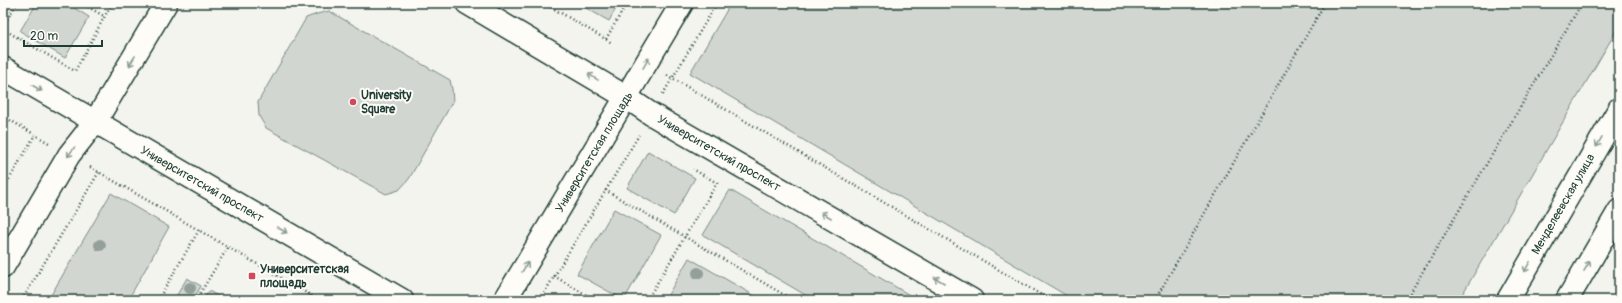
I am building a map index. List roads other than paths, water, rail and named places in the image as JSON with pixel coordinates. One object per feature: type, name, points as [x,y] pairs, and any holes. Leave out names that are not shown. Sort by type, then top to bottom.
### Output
[{"type":"main road","points":[[3,267],[69,155],[95,122],[166,3]]},
{"type":"main road","name":"Университетский проспект","points":[[467,3],[626,97],[651,114],[972,300]]},
{"type":"main road","name":"Университетская площадь","points":[[505,300],[682,3]]},
{"type":"main road","name":"Университетский проспект","points":[[3,68],[402,300]]},
{"type":"main road","name":"Менделеевская улица","points":[[1508,300],[1618,110]]},
{"type":"main road","points":[[1567,300],[1619,211]]},
{"type":"place","name":"University Square","points":[[353,102]]},
{"type":"place","name":"Университетская площадь","points":[[252,276]]}]
